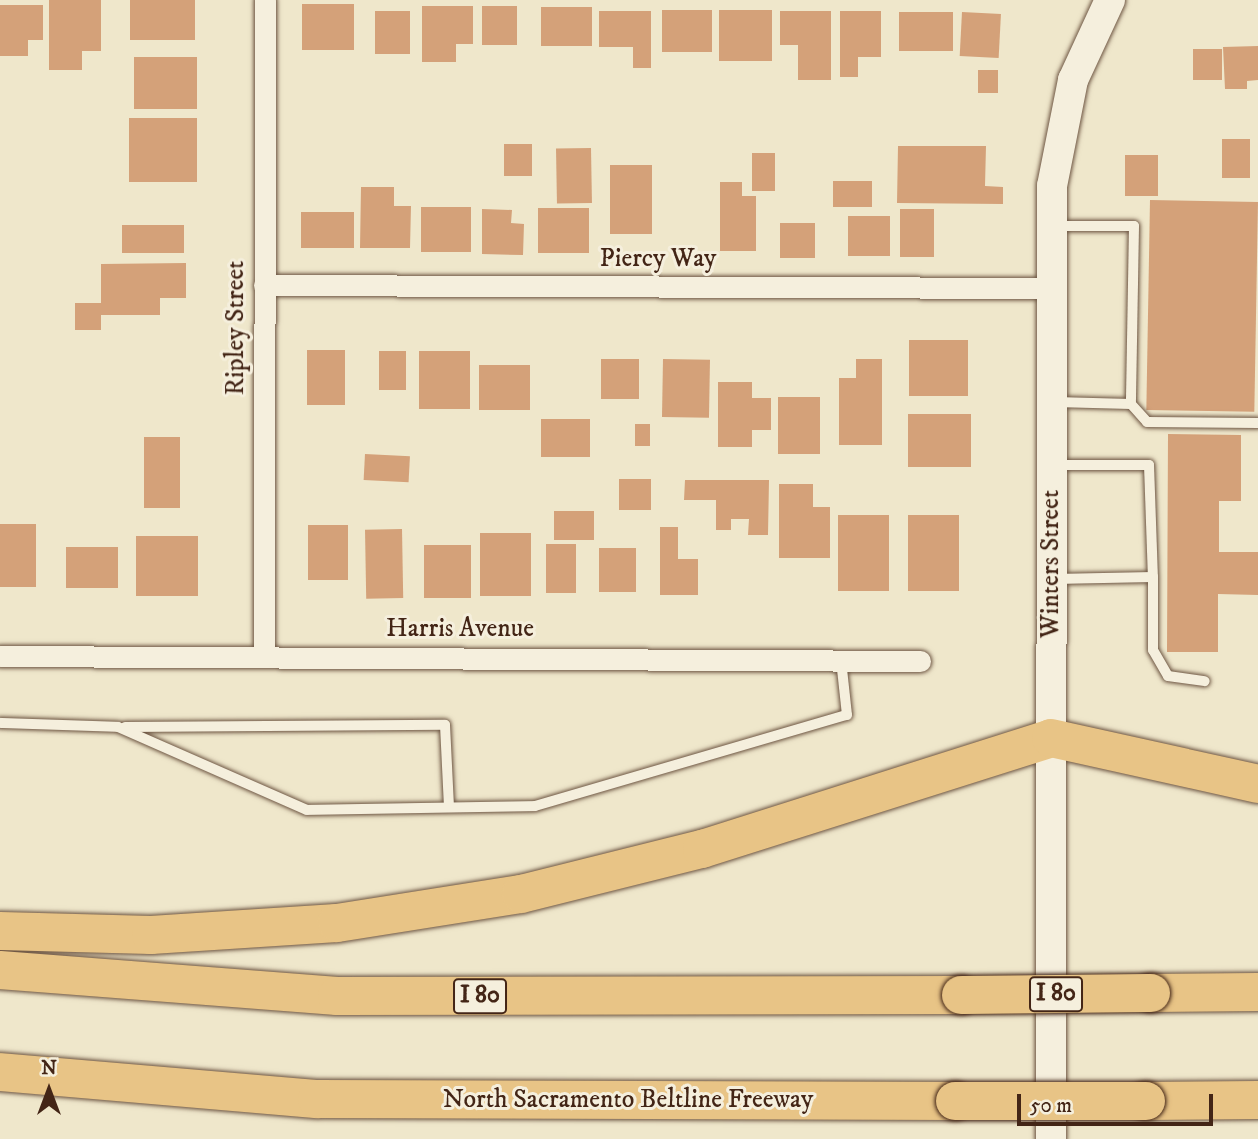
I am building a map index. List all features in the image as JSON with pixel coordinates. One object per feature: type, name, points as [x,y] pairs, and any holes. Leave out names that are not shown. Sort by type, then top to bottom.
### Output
[{"type":"highway","points":[[0,931],[151,935],[337,923],[521,894],[702,849],[1051,738],[1258,783]]},
{"type":"highway","name":"I 80","points":[[0,970],[337,996],[1258,992]]},
{"type":"highway","name":"North Sacramento Beltline Freeway","points":[[0,1072],[317,1099],[1258,1100]]},
{"type":"main road","name":"Winters Street","points":[[1051,1139],[1051,226],[1059,129],[1073,80],[1110,0]]},
{"type":"street","name":"Ripley Street","points":[[264,656],[265,0]]},
{"type":"street","name":"Piercy Way","points":[[264,285],[1051,288]]},
{"type":"street","name":"Harris Avenue","points":[[0,656],[920,661]]},
{"type":"lane","points":[[1051,226],[1134,226],[1131,404],[1147,422],[1258,423]]},
{"type":"lane","points":[[1051,402],[1131,404]]},
{"type":"lane","points":[[1051,465],[1149,465],[1153,650],[1168,676],[1205,681]]},
{"type":"lane","points":[[1051,579],[1153,577]]},
{"type":"lane","points":[[118,727],[307,810],[535,806],[847,715],[841,660]]},
{"type":"lane","points":[[0,723],[118,727],[445,726],[449,807]]},
{"type":"building","points":[[49,0],[101,0],[101,51],[82,51],[82,70],[49,70]]},
{"type":"building","points":[[130,0],[195,0],[195,40],[130,40]]},
{"type":"building","points":[[302,4],[354,4],[354,50],[302,50]]},
{"type":"building","points":[[0,5],[43,5],[43,40],[28,40],[28,56],[0,56]]},
{"type":"building","points":[[422,6],[473,6],[473,44],[456,44],[456,62],[422,62]]},
{"type":"building","points":[[482,6],[517,6],[517,45],[482,45]]},
{"type":"building","points":[[541,7],[592,7],[592,46],[541,46]]},
{"type":"building","points":[[662,10],[712,10],[712,52],[662,52]]},
{"type":"building","points":[[719,10],[772,10],[772,61],[719,61]]},
{"type":"building","points":[[375,11],[410,11],[410,54],[375,54]]},
{"type":"building","points":[[599,11],[651,11],[651,68],[633,68],[633,47],[599,47]]},
{"type":"building","points":[[780,11],[831,11],[831,80],[798,80],[798,45],[780,45]]},
{"type":"building","points":[[840,11],[881,11],[881,57],[858,57],[858,77],[840,77]]},
{"type":"building","points":[[899,12],[953,12],[953,51],[899,51]]},
{"type":"building","points":[[962,12],[1001,14],[999,58],[960,56]]},
{"type":"building","points":[[1258,46],[1258,80],[1247,81],[1247,89],[1225,89],[1223,47]]},
{"type":"building","points":[[1193,49],[1222,49],[1222,80],[1193,80]]},
{"type":"building","points":[[134,57],[197,57],[197,109],[134,109]]},
{"type":"building","points":[[978,70],[998,70],[998,93],[978,93]]},
{"type":"building","points":[[129,118],[197,118],[197,182],[129,182]]},
{"type":"building","points":[[1222,139],[1250,139],[1250,178],[1222,178]]},
{"type":"building","points":[[504,144],[532,144],[532,176],[504,176]]},
{"type":"building","points":[[898,146],[986,146],[985,186],[1003,187],[1003,204],[897,203]]},
{"type":"building","points":[[591,148],[592,203],[557,204],[556,149]]},
{"type":"building","points":[[752,153],[775,153],[775,191],[752,191]]},
{"type":"building","points":[[1125,155],[1158,155],[1158,196],[1125,196]]},
{"type":"building","points":[[610,165],[652,165],[652,234],[610,234]]},
{"type":"building","points":[[833,181],[872,181],[872,207],[833,207]]},
{"type":"building","points":[[720,182],[742,182],[742,196],[756,196],[756,251],[720,251]]},
{"type":"building","points":[[361,187],[394,187],[394,206],[411,206],[410,248],[360,248]]},
{"type":"building","points":[[1150,200],[1258,202],[1254,412],[1146,410]]},
{"type":"building","points":[[421,207],[471,207],[471,252],[421,252]]},
{"type":"building","points":[[538,208],[589,208],[589,253],[538,253]]},
{"type":"building","points":[[482,209],[512,210],[511,223],[524,224],[523,255],[482,254]]},
{"type":"building","points":[[900,209],[934,209],[934,257],[900,257]]},
{"type":"building","points":[[301,212],[354,212],[354,248],[301,248]]},
{"type":"building","points":[[848,216],[890,216],[890,256],[848,256]]},
{"type":"building","points":[[780,223],[815,223],[815,258],[780,258]]},
{"type":"building","points":[[122,225],[184,225],[184,253],[122,253]]},
{"type":"building","points":[[186,263],[186,298],[160,298],[160,315],[101,315],[101,330],[75,330],[75,303],[101,303],[101,264]]},
{"type":"building","points":[[909,340],[968,340],[968,396],[909,396]]},
{"type":"building","points":[[307,350],[345,350],[345,405],[307,405]]},
{"type":"building","points":[[379,351],[406,351],[406,390],[379,390]]},
{"type":"building","points":[[419,351],[470,351],[470,409],[419,409]]},
{"type":"building","points":[[601,359],[639,359],[639,399],[601,399]]},
{"type":"building","points":[[663,359],[710,360],[709,418],[662,417]]},
{"type":"building","points":[[856,359],[882,359],[882,445],[839,445],[839,378],[856,378]]},
{"type":"building","points":[[479,365],[530,365],[530,410],[479,410]]},
{"type":"building","points":[[718,382],[752,382],[752,398],[771,398],[771,430],[752,430],[752,447],[718,447]]},
{"type":"building","points":[[778,397],[820,397],[820,454],[778,454]]},
{"type":"building","points":[[908,414],[971,414],[971,467],[908,467]]},
{"type":"building","points":[[541,419],[590,419],[590,457],[541,457]]},
{"type":"building","points":[[635,424],[650,424],[650,446],[635,446]]},
{"type":"building","points":[[1168,434],[1241,435],[1241,501],[1219,501],[1219,552],[1258,552],[1258,595],[1218,594],[1218,652],[1167,652]]},
{"type":"building","points":[[144,437],[180,437],[180,508],[144,508]]},
{"type":"building","points":[[365,454],[410,456],[409,482],[364,480]]},
{"type":"building","points":[[619,479],[651,479],[651,510],[619,510]]},
{"type":"building","points":[[685,480],[769,480],[768,535],[748,535],[749,519],[731,519],[731,530],[716,530],[716,500],[684,500]]},
{"type":"building","points":[[779,484],[813,484],[813,507],[830,507],[830,558],[779,558]]},
{"type":"building","points":[[554,511],[594,511],[594,540],[554,540]]},
{"type":"building","points":[[838,515],[889,515],[889,591],[838,591]]},
{"type":"building","points":[[908,515],[959,515],[959,591],[908,591]]},
{"type":"building","points":[[0,524],[36,524],[36,587],[0,587]]},
{"type":"building","points":[[308,525],[348,525],[348,580],[308,580]]},
{"type":"building","points":[[660,527],[678,527],[678,559],[698,559],[698,595],[660,595]]},
{"type":"building","points":[[402,529],[403,598],[366,599],[365,530]]},
{"type":"building","points":[[480,533],[531,533],[531,596],[480,596]]},
{"type":"building","points":[[136,536],[198,536],[198,596],[136,596]]},
{"type":"building","points":[[546,544],[576,544],[576,593],[546,593]]},
{"type":"building","points":[[424,545],[471,545],[471,598],[424,598]]},
{"type":"building","points":[[66,547],[118,547],[118,588],[66,588]]},
{"type":"building","points":[[599,548],[636,548],[636,592],[599,592]]}]
